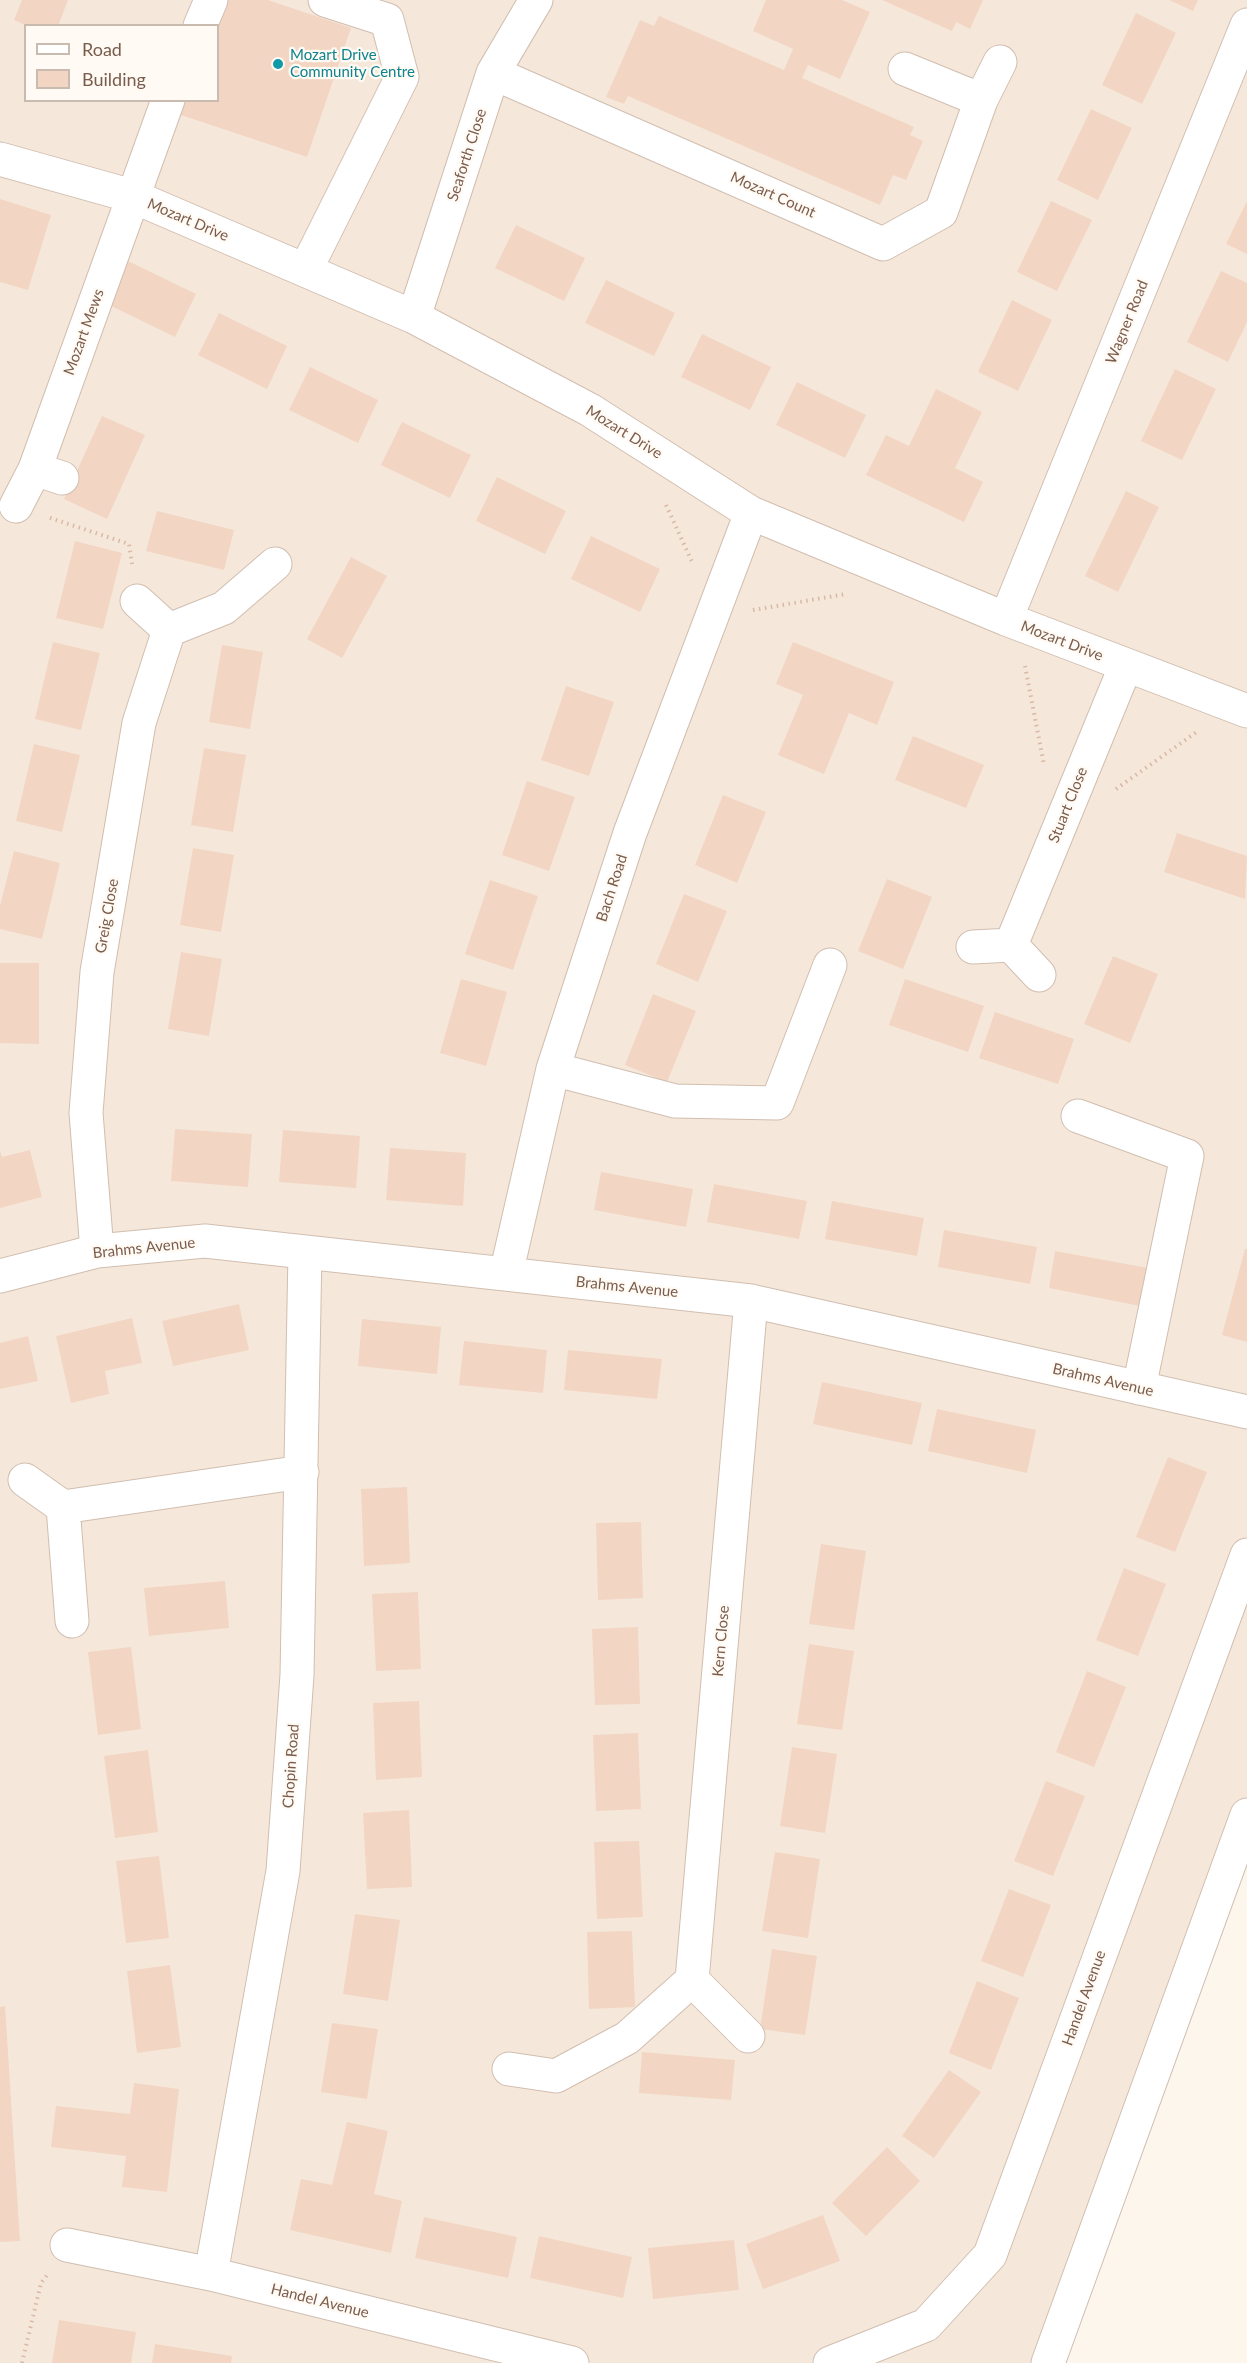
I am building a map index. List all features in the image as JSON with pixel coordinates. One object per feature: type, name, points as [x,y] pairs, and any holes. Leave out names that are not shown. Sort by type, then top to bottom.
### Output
[{"type":"street","points":[[201,24],[211,0]]},
{"type":"street","points":[[306,269],[402,77],[387,20],[325,0]]},
{"type":"street","name":"Seaforth Close","points":[[414,317],[493,73],[536,0]]},
{"type":"street","name":"Wagner Road","points":[[1006,619],[1247,25]]},
{"type":"street","name":"Mozart Count","points":[[493,73],[883,243],[941,212],[981,100],[1000,62]]},
{"type":"street","points":[[905,69],[981,100]]},
{"type":"street","name":"Mozart Mews","points":[[16,506],[49,473],[132,196],[167,102]]},
{"type":"street","name":"Mozart Drive","points":[[0,159],[132,196],[306,269],[414,317],[590,410],[751,513],[1006,619],[1247,711]]},
{"type":"street","name":"Bach Road","points":[[506,1274],[553,1070],[630,833],[751,513]]},
{"type":"street","points":[[137,601],[169,630],[224,608],[275,564]]},
{"type":"street","name":"Greig Close","points":[[96,1251],[86,1113],[97,972],[139,723],[169,630]]},
{"type":"street","name":"Stuart Close","points":[[1011,945],[1126,665]]},
{"type":"street","points":[[974,947],[1011,945],[1039,975]]},
{"type":"street","points":[[553,1070],[675,1101],[777,1103],[830,965]]},
{"type":"street","points":[[1078,1116],[1187,1156],[1139,1388]]},
{"type":"street","name":"Brahms Avenue","points":[[0,1276],[96,1251],[206,1241],[750,1301],[1247,1412]]},
{"type":"street","name":"Chopin Road","points":[[211,2274],[283,1871],[297,1675],[305,1252]]},
{"type":"street","name":"Kern Close","points":[[692,1980],[750,1301]]},
{"type":"street","points":[[25,1480],[63,1507],[302,1472]]},
{"type":"street","points":[[63,1507],[72,1621]]},
{"type":"street","name":"Handel Avenue","points":[[830,2363],[926,2325],[990,2255],[1247,1555]]},
{"type":"street","points":[[1048,2363],[1247,1815]]},
{"type":"street","points":[[509,2069],[556,2076],[627,2038],[692,1980],[748,2036]]},
{"type":"street","name":"Handel Avenue","points":[[67,2245],[211,2274],[572,2363]]},
{"type":"path","points":[[16,506],[129,544],[137,601]]},
{"type":"path","points":[[22,2363],[41,2283],[67,2245]]},
{"type":"shaded area","points":[[0,0],[1247,0],[1247,1815],[1048,2363],[0,2363]]},
{"type":"building","points":[[22,0],[68,0],[59,24],[24,25],[14,20]]},
{"type":"building","name":"Mozart Drive Community Centre","points":[[217,0],[268,0],[351,28],[307,157],[178,114],[182,102],[219,102]]},
{"type":"building","points":[[766,0],[842,0],[870,12],[840,79],[808,65],[802,78],[914,127],[910,135],[923,141],[906,180],[893,175],[880,205],[628,96],[624,104],[606,97],[640,20],[654,26],[659,16],[784,70],[793,49],[753,31]]},
{"type":"building","points":[[882,0],[983,0],[970,29],[956,22],[952,31]]},
{"type":"building","points":[[1169,0],[1198,0],[1193,11]]},
{"type":"building","points":[[1136,13],[1176,33],[1142,104],[1102,85]]},
{"type":"building","points":[[1091,109],[1132,128],[1098,200],[1057,180]]},
{"type":"building","points":[[0,199],[51,215],[28,290],[0,282]]},
{"type":"building","points":[[1051,201],[1092,220],[1057,291],[1017,272]]},
{"type":"building","points":[[1247,201],[1247,254],[1226,244]]},
{"type":"building","points":[[516,225],[585,258],[564,301],[495,268]]},
{"type":"building","points":[[126,260],[196,294],[175,337],[105,303]]},
{"type":"building","points":[[1221,271],[1247,283],[1247,322],[1228,362],[1187,342]]},
{"type":"building","points":[[606,280],[675,313],[654,356],[585,323]]},
{"type":"building","points":[[1012,300],[1052,320],[1018,391],[978,372]]},
{"type":"building","points":[[219,313],[287,346],[267,389],[198,355]]},
{"type":"building","points":[[702,334],[771,367],[750,410],[681,377]]},
{"type":"building","points":[[310,367],[378,400],[358,443],[289,410]]},
{"type":"building","points":[[1175,369],[1216,389],[1182,460],[1141,441]]},
{"type":"building","points":[[797,382],[866,415],[845,458],[776,425]]},
{"type":"building","points":[[936,389],[982,412],[955,468],[983,482],[964,522],[866,475],[886,435],[909,446]]},
{"type":"building","points":[[102,416],[145,435],[107,519],[64,499]]},
{"type":"building","points":[[402,422],[471,455],[450,498],[381,465]]},
{"type":"building","points":[[497,477],[566,511],[545,554],[476,521]]},
{"type":"building","points":[[1126,491],[1159,507],[1118,592],[1085,576]]},
{"type":"building","points":[[157,511],[234,530],[224,570],[146,551]]},
{"type":"building","points":[[591,536],[660,569],[640,612],[571,579]]},
{"type":"building","points":[[75,541],[122,553],[103,629],[56,618]]},
{"type":"building","points":[[351,557],[387,576],[342,658],[307,639]]},
{"type":"building","points":[[53,642],[100,653],[81,730],[35,719]]},
{"type":"building","points":[[793,642],[894,682],[877,725],[849,713],[824,774],[778,755],[803,695],[776,684]]},
{"type":"building","points":[[222,645],[263,652],[250,729],[209,722]]},
{"type":"building","points":[[566,686],[614,702],[589,776],[541,760]]},
{"type":"building","points":[[913,736],[984,765],[966,808],[895,780]]},
{"type":"building","points":[[34,744],[80,755],[62,832],[16,821]]},
{"type":"building","points":[[204,748],[246,755],[233,832],[191,825]]},
{"type":"building","points":[[527,781],[575,797],[549,871],[502,855]]},
{"type":"building","points":[[723,795],[766,812],[737,883],[695,865]]},
{"type":"building","points":[[1177,833],[1247,856],[1245,899],[1164,872]]},
{"type":"building","points":[[193,848],[234,855],[221,932],[180,925]]},
{"type":"building","points":[[14,851],[60,863],[42,939],[0,929],[0,906]]},
{"type":"building","points":[[887,879],[932,897],[903,969],[858,951]]},
{"type":"building","points":[[490,880],[538,896],[513,970],[465,954]]},
{"type":"building","points":[[684,894],[727,911],[698,982],[656,964]]},
{"type":"building","points":[[181,952],[222,959],[209,1036],[168,1029]]},
{"type":"building","points":[[1113,956],[1158,974],[1130,1043],[1084,1024]]},
{"type":"building","points":[[0,963],[39,963],[39,1044],[0,1043]]},
{"type":"building","points":[[461,979],[507,992],[486,1066],[440,1053]]},
{"type":"building","points":[[905,979],[984,1006],[968,1052],[889,1025]]},
{"type":"building","points":[[653,994],[696,1011],[667,1082],[625,1065]]},
{"type":"building","points":[[995,1012],[1074,1039],[1058,1084],[979,1058]]},
{"type":"building","points":[[175,1129],[252,1134],[248,1187],[171,1181]]},
{"type":"building","points":[[283,1130],[360,1136],[356,1188],[279,1182]]},
{"type":"building","points":[[390,1148],[466,1153],[463,1206],[386,1200]]},
{"type":"building","points":[[30,1150],[42,1197],[0,1208],[0,1151],[2,1157]]},
{"type":"building","points":[[601,1172],[693,1189],[686,1227],[594,1210]]},
{"type":"building","points":[[714,1184],[807,1201],[799,1239],[707,1222]]},
{"type":"building","points":[[832,1201],[924,1218],[917,1256],[825,1239]]},
{"type":"building","points":[[944,1230],[1037,1247],[1030,1284],[938,1267]]},
{"type":"building","points":[[1245,1249],[1247,1249],[1247,1342],[1222,1335]]},
{"type":"building","points":[[1055,1251],[1148,1268],[1140,1306],[1049,1288]]},
{"type":"building","points":[[239,1304],[249,1350],[173,1366],[162,1321]]},
{"type":"building","points":[[132,1318],[142,1363],[105,1371],[109,1394],[71,1403],[56,1336]]},
{"type":"building","points":[[362,1319],[441,1327],[437,1374],[358,1366]]},
{"type":"building","points":[[28,1336],[38,1381],[0,1389],[0,1343]]},
{"type":"building","points":[[464,1341],[547,1350],[543,1393],[459,1385]]},
{"type":"building","points":[[568,1350],[662,1359],[657,1399],[564,1390]]},
{"type":"building","points":[[822,1382],[922,1403],[912,1445],[813,1424]]},
{"type":"building","points":[[937,1409],[1036,1430],[1027,1473],[928,1451]]},
{"type":"building","points":[[1168,1457],[1207,1472],[1175,1552],[1136,1537]]},
{"type":"building","points":[[407,1487],[410,1563],[364,1566],[361,1489]]},
{"type":"building","points":[[641,1522],[643,1598],[598,1600],[596,1523]]},
{"type":"building","points":[[821,1544],[866,1551],[854,1630],[809,1624]]},
{"type":"building","points":[[1124,1568],[1166,1584],[1138,1656],[1096,1640]]},
{"type":"building","points":[[225,1581],[229,1628],[149,1636],[144,1588]]},
{"type":"building","points":[[418,1592],[421,1669],[376,1671],[372,1594]]},
{"type":"building","points":[[638,1627],[640,1704],[595,1705],[592,1629]]},
{"type":"building","points":[[809,1644],[854,1651],[842,1730],[797,1724]]},
{"type":"building","points":[[131,1647],[141,1729],[98,1735],[88,1652]]},
{"type":"building","points":[[1087,1671],[1126,1687],[1094,1767],[1056,1752]]},
{"type":"building","points":[[419,1701],[422,1777],[376,1780],[373,1703]]},
{"type":"building","points":[[638,1733],[641,1809],[596,1811],[593,1735]]},
{"type":"building","points":[[792,1747],[837,1754],[825,1833],[780,1826]]},
{"type":"building","points":[[148,1750],[158,1832],[115,1838],[104,1756]]},
{"type":"building","points":[[1046,1781],[1085,1796],[1053,1876],[1014,1861]]},
{"type":"building","points":[[409,1810],[412,1887],[367,1889],[363,1813]]},
{"type":"building","points":[[639,1841],[643,1917],[597,1919],[594,1842]]},
{"type":"building","points":[[775,1852],[820,1859],[808,1938],[762,1931]]},
{"type":"building","points":[[159,1856],[169,1938],[126,1943],[116,1861]]},
{"type":"building","points":[[1009,1889],[1051,1905],[1023,1977],[981,1961]]},
{"type":"building","points":[[355,1914],[400,1920],[388,2001],[343,1994]]},
{"type":"building","points":[[632,1931],[635,2007],[589,2009],[587,1932]]},
{"type":"building","points":[[772,1949],[817,1956],[805,2035],[760,2029]]},
{"type":"building","points":[[170,1965],[181,2047],[137,2053],[127,1971]]},
{"type":"building","points":[[977,1981],[1019,1998],[991,2070],[949,2053]]},
{"type":"building","points":[[5,2006],[20,2241],[0,2242],[0,2007]]},
{"type":"building","points":[[332,2023],[378,2029],[367,2099],[321,2092]]},
{"type":"building","points":[[642,2052],[735,2060],[731,2100],[639,2093]]},
{"type":"building","points":[[949,2070],[981,2092],[934,2158],[902,2136]]},
{"type":"building","points":[[134,2083],[179,2089],[167,2192],[122,2187],[126,2156],[51,2147],[56,2106],[130,2114]]},
{"type":"building","points":[[347,2122],[388,2131],[374,2194],[402,2201],[391,2253],[290,2230],[301,2179],[332,2185]]},
{"type":"building","points":[[887,2147],[920,2181],[866,2236],[832,2203]]},
{"type":"building","points":[[823,2215],[840,2261],[763,2289],[746,2244]]},
{"type":"building","points":[[424,2217],[517,2237],[508,2278],[415,2258]]},
{"type":"building","points":[[539,2236],[632,2257],[623,2298],[530,2278]]},
{"type":"building","points":[[734,2240],[739,2290],[653,2299],[648,2248]]},
{"type":"building","points":[[59,2320],[136,2332],[131,2363],[52,2363]]},
{"type":"building","points":[[155,2344],[232,2356],[231,2363],[152,2363]]},
{"type":"place","name":"Mozart Drive Community Centre","points":[[278,64]]}]
